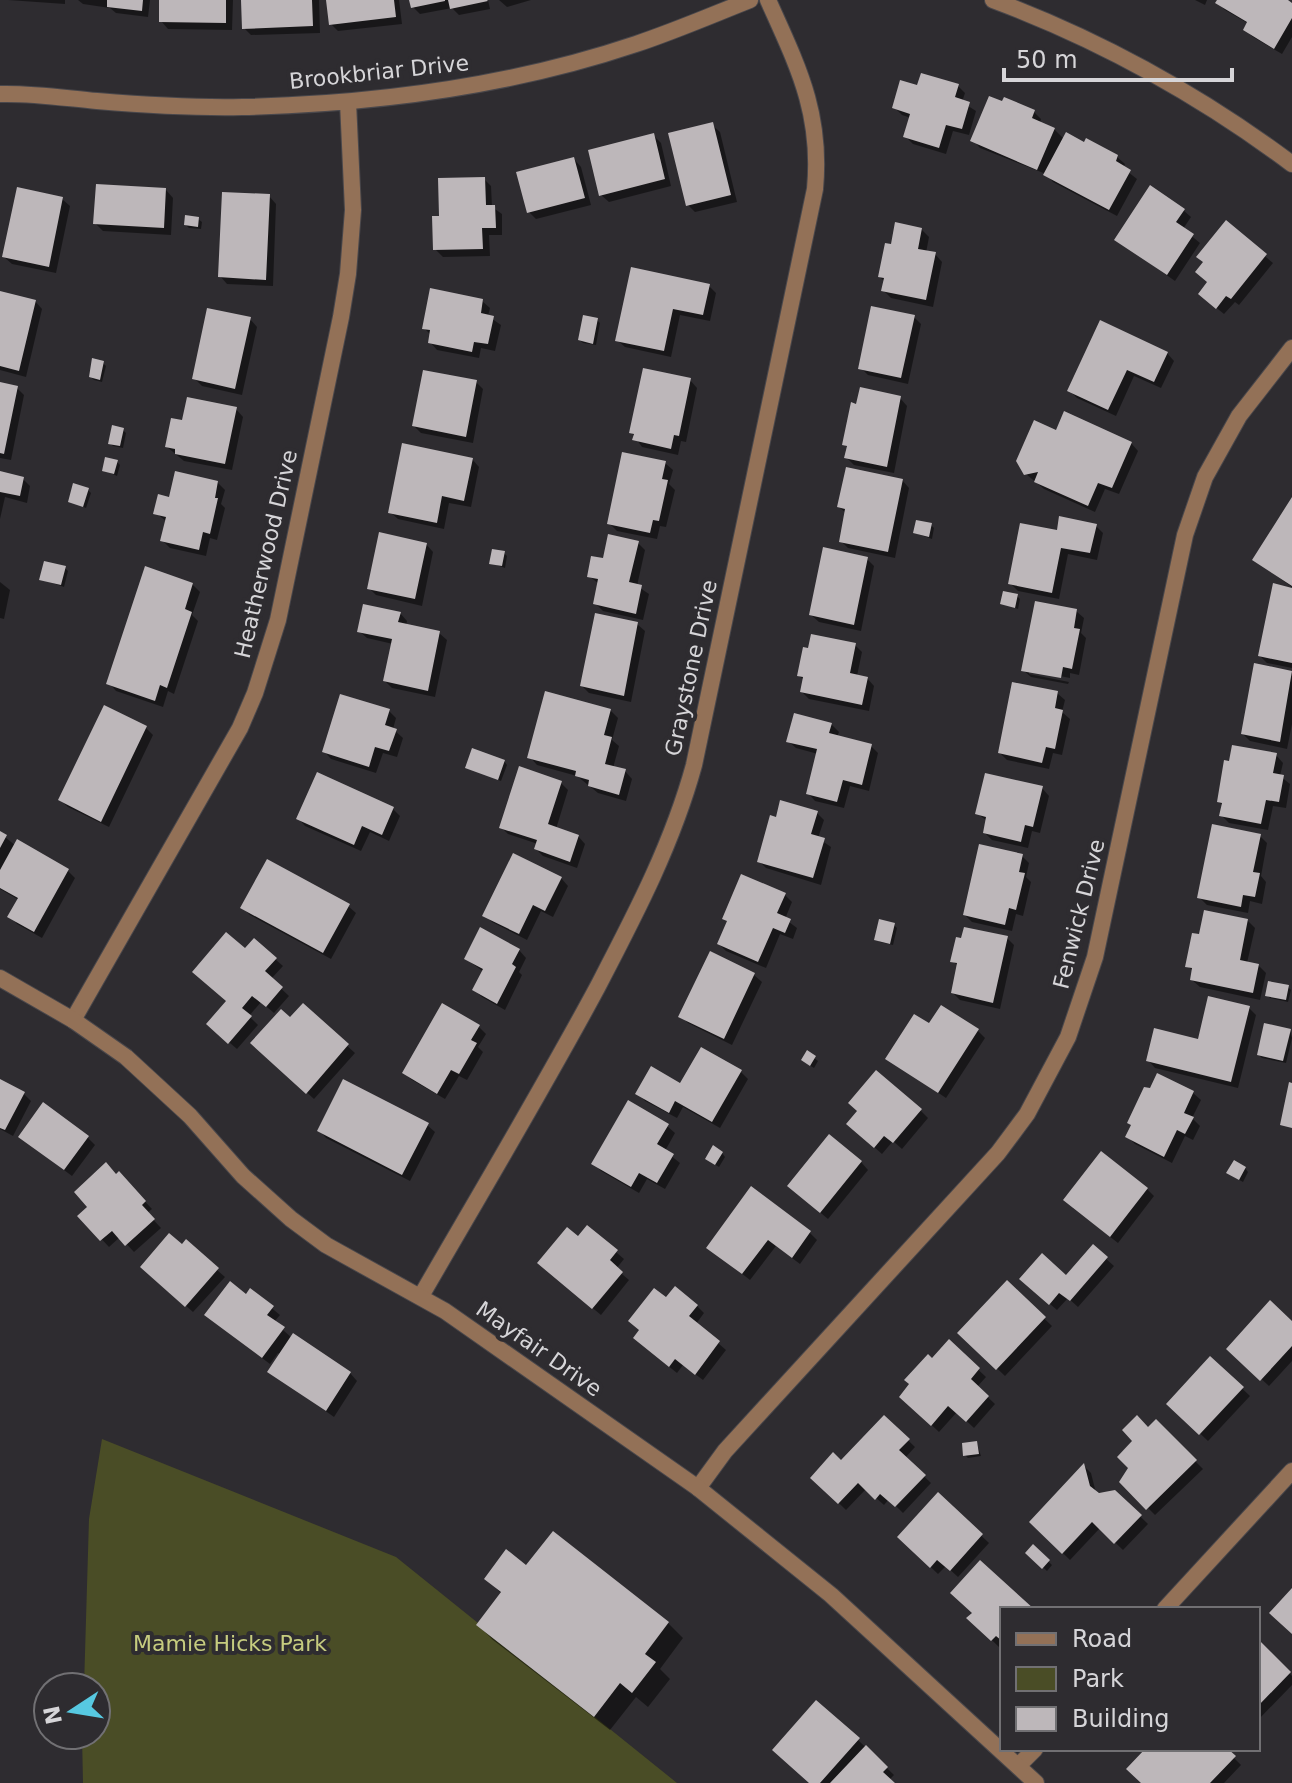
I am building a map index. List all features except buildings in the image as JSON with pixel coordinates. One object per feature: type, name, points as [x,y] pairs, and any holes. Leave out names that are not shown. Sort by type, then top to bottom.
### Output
[{"type":"street","name":"Brookbriar Drive","points":[[0,94],[25,93],[183,106],[241,107],[348,102],[458,88],[565,64],[636,44],[750,0]]},
{"type":"street","name":"Graystone Drive","points":[[421,1296],[569,1041],[644,899],[669,844],[694,765],[815,189],[818,159],[810,101],[768,0]]},
{"type":"street","points":[[993,0],[1117,55],[1184,91],[1249,132],[1292,164]]},
{"type":"street","name":"Heatherwood Drive","points":[[73,1020],[240,728],[255,693],[278,620],[348,274],[353,210],[348,102]]},
{"type":"street","name":"Fenwick Drive","points":[[698,1488],[725,1451],[998,1153],[1027,1114],[1046,1081],[1068,1037],[1095,957],[1185,535],[1205,477],[1239,416],[1292,348]]},
{"type":"street","name":"Mayfair Drive","points":[[0,978],[73,1020],[126,1057],[190,1116],[243,1176],[326,1245],[421,1296],[698,1488],[831,1595],[1000,1750]]},
{"type":"street","points":[[1167,1607],[1292,1471]]},
{"type":"street","name":"Mayfair Drive","points":[[1002,1751],[1036,1783]]},
{"type":"street","points":[[1018,1766],[1033,1751]]},
{"type":"green space","name":"Mamie Hicks Park","points":[[102,1439],[396,1557],[677,1783],[83,1783],[82,1751],[112,1751],[112,1671],[84,1671],[89,1519]]}]
